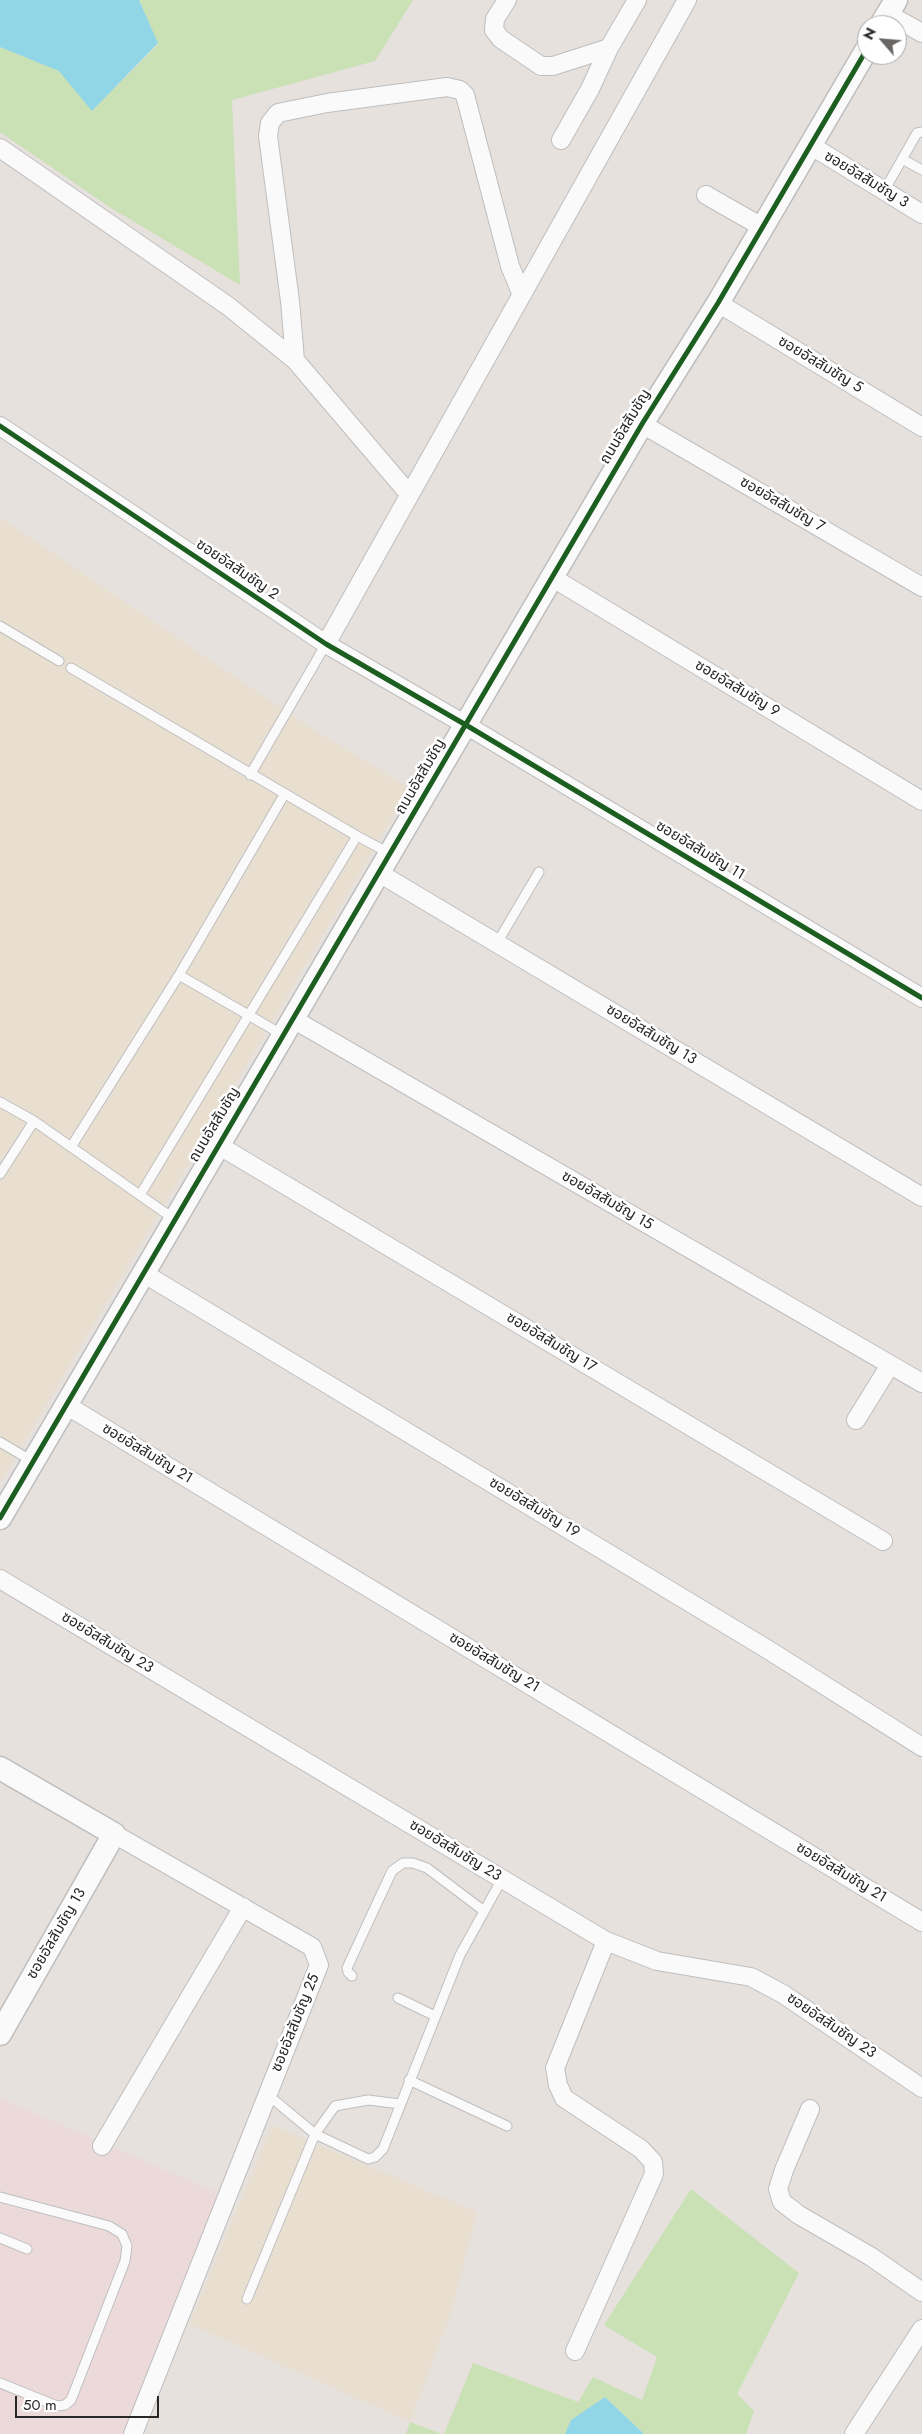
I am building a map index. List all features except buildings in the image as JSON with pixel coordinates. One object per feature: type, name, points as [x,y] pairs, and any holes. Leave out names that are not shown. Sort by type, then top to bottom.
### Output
[{"type":"street","points":[[507,0],[495,19],[494,30],[501,39],[540,66],[553,66],[610,48]]},
{"type":"street","points":[[561,140],[637,0]]},
{"type":"street","points":[[326,644],[687,0]]},
{"type":"street","points":[[889,13],[922,33]]},
{"type":"street","name":"ถนนอัสสัมชัญ","points":[[0,1518],[642,424],[718,303],[858,65]]},
{"type":"street","points":[[295,360],[290,301],[268,136],[270,123],[278,113],[327,103],[447,87],[460,90],[465,95],[510,266],[522,295]]},
{"type":"street","name":"ซอยอัสสัมชัญ 3","points":[[810,146],[922,214]]},
{"type":"street","points":[[0,148],[228,306],[295,360],[409,494]]},
{"type":"street","points":[[706,195],[762,227]]},
{"type":"street","name":"ซอยอัสสัมชัญ 5","points":[[718,303],[922,427]]},
{"type":"street","name":"ซอยอัสสัมชัญ 7","points":[[642,424],[922,587]]},
{"type":"street","name":"ซอยอัสสัมชัญ 2","points":[[0,426],[326,644],[466,725]]},
{"type":"street","name":"ซอยอัสสัมชัญ 9","points":[[553,578],[922,801]]},
{"type":"street","name":"ซอยอัสสัมชัญ 11","points":[[466,725],[922,998]]},
{"type":"street","name":"ซอยอัสสัมชัญ 13","points":[[379,873],[922,1197]]},
{"type":"street","name":"ซอยอัสสัมชัญ 15","points":[[288,1027],[922,1383]]},
{"type":"street","name":"ซอยอัสสัมชัญ 17","points":[[218,1144],[883,1541]]},
{"type":"street","name":"ซอยอัสสัมชัญ 19","points":[[143,1273],[768,1648],[922,1747]]},
{"type":"street","points":[[856,1420],[890,1365]]},
{"type":"street","name":"ซอยอัสสัมชัญ 21","points":[[66,1405],[922,1922]]},
{"type":"street","name":"ซอยอัสสัมชัญ 23","points":[[0,1579],[606,1941],[657,1961],[751,1977],[783,1994],[922,2088]]},
{"type":"street","name":"ซอยอัสสัมชัญ 25","points":[[0,1768],[312,1947],[319,1965],[133,2434]]},
{"type":"street","name":"ซอยอัสสัมชัญ 13","points":[[0,2034],[114,1834]]},
{"type":"street","points":[[102,2146],[243,1907]]},
{"type":"street","points":[[575,2351],[654,2174],[653,2162],[641,2149],[564,2098],[558,2085],[555,2068],[606,1941]]},
{"type":"street","points":[[810,2109],[778,2189],[782,2202],[799,2215],[870,2256],[922,2292]]},
{"type":"street","points":[[854,2434],[922,2328]]},
{"type":"lane","points":[[884,191],[917,133],[922,132]]},
{"type":"lane","points":[[902,159],[922,170]]},
{"type":"lane","points":[[0,626],[59,661]]},
{"type":"lane","points":[[250,775],[326,644]]},
{"type":"lane","points":[[71,668],[284,795],[391,854]]},
{"type":"lane","points":[[71,1147],[179,975],[284,795]]},
{"type":"lane","points":[[140,1195],[357,836]]},
{"type":"lane","points":[[497,943],[539,872]]},
{"type":"lane","points":[[179,975],[248,1014],[288,1027]]},
{"type":"lane","points":[[0,1102],[34,1121],[174,1219]]},
{"type":"lane","points":[[0,1174],[34,1121]]},
{"type":"lane","points":[[0,1442],[34,1462]]},
{"type":"lane","points":[[352,1976],[347,1968],[392,1871],[403,1863],[413,1863],[428,1868],[484,1911]]},
{"type":"lane","points":[[268,2096],[316,2134],[368,2160],[375,2157],[383,2149],[460,1955],[502,1879]]},
{"type":"lane","points":[[398,1998],[435,2016]]},
{"type":"lane","points":[[409,2080],[486,2118],[507,2126]]},
{"type":"lane","points":[[247,2299],[316,2134],[335,2106],[368,2100],[400,2104]]},
{"type":"lane","points":[[0,2197],[109,2226],[122,2234],[127,2246],[125,2261],[71,2400],[65,2405],[57,2406],[0,2383]]},
{"type":"lane","points":[[0,2238],[27,2249]]},
{"type":"shaded area","points":[[0,517],[300,721],[410,788],[0,1483]]},
{"type":"shaded area","points":[[0,2098],[221,2194],[123,2434],[0,2434]]},
{"type":"shaded area","points":[[272,2125],[477,2212],[452,2310],[410,2422],[189,2324]]},
{"type":"green space","points":[[139,0],[413,0],[375,61],[232,100],[240,285],[111,208],[0,132],[0,47],[60,71],[92,111],[158,44]]},
{"type":"green space","points":[[691,2189],[799,2273],[737,2394],[754,2411],[746,2434],[644,2434],[605,2397],[572,2420],[565,2434],[444,2434],[473,2363],[578,2402],[593,2377],[642,2400],[657,2357],[604,2325]]},
{"type":"green space","points":[[410,2422],[442,2434],[406,2434]]},
{"type":"water","points":[[0,0],[139,0],[158,43],[92,111],[59,71],[0,47]]},
{"type":"water","points":[[605,2397],[644,2434],[565,2434],[571,2420]]},
{"type":"cycle path","points":[[0,1518],[642,424],[718,303],[858,65]]},
{"type":"cycle path","points":[[0,426],[326,644],[466,725],[922,998]]}]
